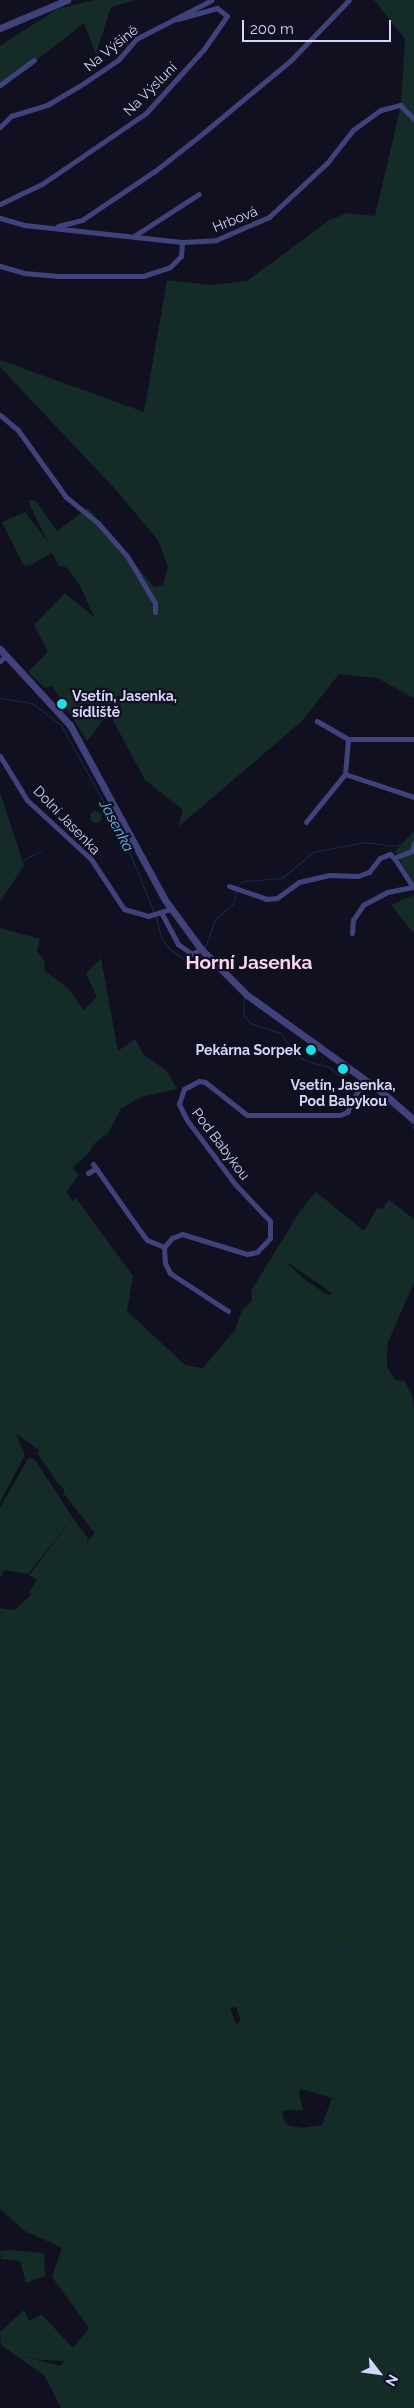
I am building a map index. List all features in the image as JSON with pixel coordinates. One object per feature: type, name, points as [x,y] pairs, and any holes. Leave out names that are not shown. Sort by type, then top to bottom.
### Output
[{"type":"street","points":[[0,28],[67,0]]},
{"type":"street","name":"Na Výšině","points":[[0,127],[11,116],[47,105],[84,83],[118,60],[136,39],[212,0]]},
{"type":"street","name":"Hrbová","points":[[45,228],[82,220],[155,171],[291,60],[348,0]]},
{"type":"street","name":"Na Výsluní","points":[[0,204],[42,184],[146,113],[218,31],[227,16],[218,8],[178,19]]},
{"type":"street","points":[[0,85],[34,60]]},
{"type":"street","name":"Hrbová","points":[[0,218],[45,228],[182,242],[228,237],[262,222],[327,163],[353,130],[381,110],[400,105],[414,118]]},
{"type":"street","points":[[134,237],[199,194]]},
{"type":"street","points":[[0,266],[24,273],[56,276],[142,276],[170,267],[181,256],[182,242]]},
{"type":"street","points":[[0,415],[18,430],[66,497],[98,523],[127,556],[155,603],[155,612]]},
{"type":"street","points":[[2,655],[55,707],[74,732],[171,910],[202,951],[251,998],[364,1079],[414,1120]]},
{"type":"street","points":[[317,721],[348,739],[414,739]]},
{"type":"street","points":[[306,822],[345,774],[348,739]]},
{"type":"street","name":"Dolní Jasenka","points":[[0,756],[27,800],[91,859],[118,904],[131,913],[151,916],[171,910]]},
{"type":"street","points":[[345,774],[414,797]]},
{"type":"street","points":[[394,858],[412,851],[414,843]]},
{"type":"street","points":[[229,886],[266,899],[277,898],[299,882],[329,875],[358,876],[369,872],[380,858],[390,854],[413,886],[386,892],[363,905],[353,920],[352,933]]},
{"type":"street","points":[[162,914],[178,944],[192,954],[202,951]]},
{"type":"street","name":"Pod Babykou","points":[[164,1247],[172,1238],[182,1234],[247,1254],[262,1249],[272,1231],[270,1221],[258,1205],[235,1184],[187,1120],[179,1099],[187,1085],[199,1081],[212,1085],[242,1114],[255,1116],[342,1115],[347,1112],[364,1079]]},
{"type":"street","points":[[88,1174],[94,1166],[147,1240],[164,1247],[165,1264],[170,1273],[228,1311]]},
{"type":"green space","points":[[94,0],[136,0],[111,7],[96,54],[84,23],[0,89],[0,46],[57,9]]},
{"type":"green space","points":[[374,0],[414,0],[414,698],[377,678],[339,674],[303,720],[178,827],[183,810],[145,780],[109,713],[87,741],[52,686],[45,688],[28,672],[48,652],[34,625],[65,593],[95,618],[79,584],[66,567],[59,566],[52,553],[30,565],[25,566],[22,562],[2,522],[25,512],[48,542],[28,501],[35,500],[57,531],[88,508],[154,587],[163,585],[168,567],[158,540],[116,490],[0,367],[0,360],[144,412],[167,280],[210,285],[247,281],[328,221],[347,213],[375,216],[401,105],[405,39]]},
{"type":"green space","points":[[0,792],[24,866],[0,902]]},
{"type":"green space","points":[[94,811],[98,811],[102,817],[98,823],[94,823],[90,819],[90,815]]},
{"type":"green space","points":[[414,831],[414,886],[395,851]]},
{"type":"green space","points":[[414,895],[414,934],[391,905]]},
{"type":"green space","points":[[0,928],[40,939],[37,951],[44,960],[45,971],[68,988],[83,1010],[97,997],[86,973],[101,958],[118,1051],[135,1039],[144,1055],[166,1070],[177,1089],[141,1097],[121,1109],[108,1133],[94,1144],[88,1154],[72,1168],[79,1175],[66,1192],[72,1200],[70,1203],[76,1198],[133,1276],[127,1311],[185,1365],[203,1368],[235,1330],[242,1310],[252,1301],[251,1291],[300,1211],[316,1192],[364,1231],[377,1208],[382,1209],[389,1200],[414,1219],[414,1283],[388,1342],[387,1366],[395,1380],[405,1381],[412,1395],[414,1410],[414,2408],[61,2408],[44,2375],[1,2345],[0,2332],[24,2310],[29,2321],[41,2315],[45,2318],[73,2348],[89,2328],[52,2277],[62,2248],[25,2231],[0,2209],[0,1608],[14,1610],[32,1594],[29,1592],[37,1580],[29,1575],[73,1518],[88,1538],[86,1543],[95,1533],[64,1494],[64,1489],[58,1484],[38,1454],[39,1450],[16,1434],[25,1455],[0,1502]],"holes":[[[286,1262],[332,1293],[328,1295],[304,1279]],[[236,2007],[241,2021],[236,2024],[230,2008]],[[301,2089],[332,2098],[322,2125],[301,2128],[288,2125],[284,2121],[282,2113],[286,2110],[303,2110],[299,2093]],[[16,2354],[41,2360],[64,2361],[60,2366]]]},
{"type":"green space","points":[[29,1457],[35,1460],[73,1518],[28,1574],[5,1570],[0,1578],[0,1508]]},
{"type":"green space","points":[[0,2251],[44,2253],[45,2276],[26,2283],[20,2261],[1,2259]]},
{"type":"waterway","name":"Jasenka","points":[[0,698],[32,703],[61,725],[124,839],[154,912]]},
{"type":"waterway","points":[[237,886],[242,881],[282,878],[313,852],[365,842],[394,846],[403,844],[414,832]]},
{"type":"waterway","points":[[0,885],[12,876],[19,862],[41,851]]},
{"type":"waterway","points":[[205,947],[215,919],[233,904],[236,890]]},
{"type":"waterway","name":"Jasenka","points":[[155,915],[162,939],[171,950],[191,964],[214,969]]},
{"type":"waterway","points":[[196,965],[202,953]]},
{"type":"waterway","name":"Jasenka","points":[[244,997],[243,1014],[250,1023],[281,1033],[293,1052],[304,1060],[329,1067],[355,1089]]},
{"type":"waterway","name":"Jasenka","points":[[359,1091],[384,1101],[407,1118],[414,1129]]},
{"type":"waterway","name":"Jasenka","points":[[414,1168],[414,1186]]},
{"type":"waterway","points":[[339,1948],[366,1949],[414,1959]]},
{"type":"place","name":"Vsetín, Jasenka, sídliště","points":[[62,704]]},
{"type":"place","name":"Pekárna Sorpek","points":[[311,1050]]},
{"type":"place","name":"Vsetín, Jasenka, Pod Babykou","points":[[343,1069]]},
{"type":"district","name":"Horní Jasenka","points":[[249,963]]}]
